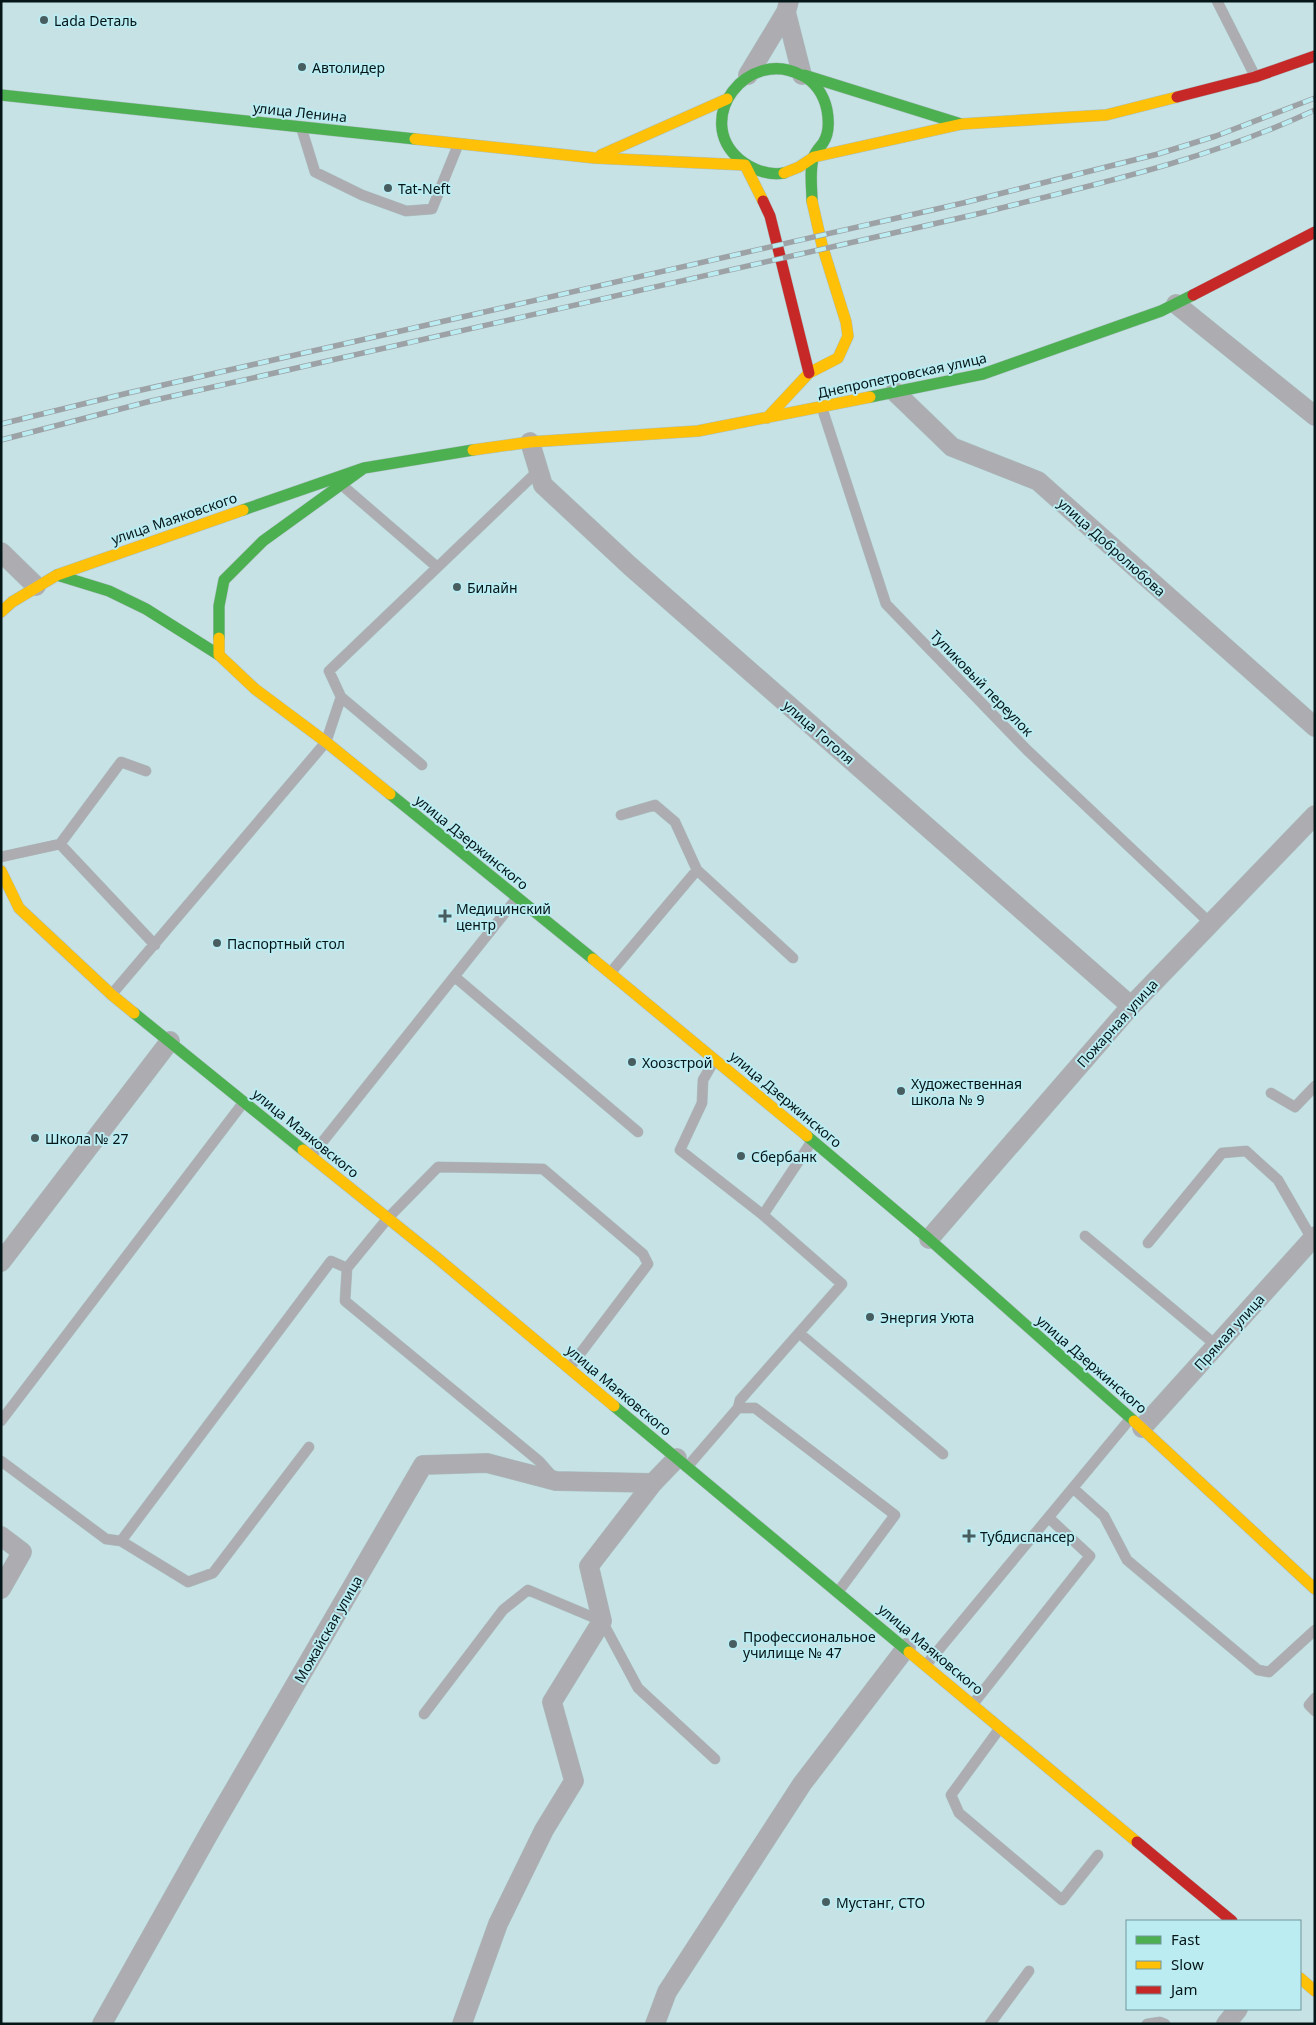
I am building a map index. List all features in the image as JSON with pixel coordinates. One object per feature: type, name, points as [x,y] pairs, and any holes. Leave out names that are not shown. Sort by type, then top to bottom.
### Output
[{"type":"main road","points":[[745,165],[762,172],[781,174],[799,168],[814,157],[962,124],[1106,115],[1255,77],[1315,56]]},
{"type":"main road","points":[[810,374],[770,216],[745,165],[732,152],[724,135],[722,117],[727,99],[735,85],[748,75],[766,68],[785,68],[802,75],[962,124]]},
{"type":"main road","points":[[767,418],[810,374],[838,358],[848,333],[812,207],[814,157],[826,136],[828,113],[820,91],[802,75]]},
{"type":"main road","name":"улица Ленина","points":[[1,95],[595,158],[745,165]]},
{"type":"main road","points":[[595,158],[727,99]]},
{"type":"main road","name":"Днепропетровская улица","points":[[530,442],[698,431],[983,374],[1161,311],[1315,232]]},
{"type":"main road","name":"улица Маяковского","points":[[1,612],[36,586],[57,575],[364,468],[441,454],[530,442]]},
{"type":"main road","points":[[219,655],[218,606],[224,580],[263,541],[364,468]]},
{"type":"main road","name":"улица Дзержинского","points":[[57,575],[110,591],[146,608],[219,655],[256,689],[326,742],[813,1141],[1137,1423],[1315,1589]]},
{"type":"main road","name":"улица Маяковского","points":[[1,871],[19,908],[112,995],[570,1368],[1231,1920]]},
{"type":"main road","points":[[1301,1979],[1315,1991]]},
{"type":"street","points":[[788,6],[802,75]]},
{"type":"street","points":[[748,75],[788,6]]},
{"type":"street","points":[[1176,304],[1315,416]]},
{"type":"street","name":"улица Добролюбова","points":[[895,392],[952,447],[1038,482],[1315,727]]},
{"type":"street","name":"улица Гоголя","points":[[530,442],[543,485],[630,566],[1130,1006]]},
{"type":"street","points":[[1,552],[36,586]]},
{"type":"street","name":"Пожарная улица","points":[[929,1240],[1130,1006],[1315,815]]},
{"type":"street","points":[[1,1262],[170,1041]]},
{"type":"street","name":"Прямая улица","points":[[1137,1423],[1217,1346],[1314,1238]]},
{"type":"street","points":[[462,2024],[498,1924],[544,1830],[574,1781],[552,1702],[602,1621],[589,1566],[653,1483],[682,1462]]},
{"type":"street","name":"Можайская улица","points":[[102,2024],[212,1828],[424,1465],[487,1463],[556,1481],[653,1483]]},
{"type":"street","points":[[1,1536],[22,1552],[1,1589]]},
{"type":"street","points":[[655,2024],[667,1992],[802,1784],[906,1648]]},
{"type":"street","points":[[1226,2024],[1237,2010]]},
{"type":"lane","points":[[1217,1],[1255,77]]},
{"type":"lane","points":[[300,127],[315,172],[362,195],[406,211],[432,209],[459,143]]},
{"type":"lane","name":"Тупиковый переулок","points":[[822,407],[886,604],[1027,750],[1210,923]]},
{"type":"lane","points":[[422,765],[341,697],[329,671],[538,470]]},
{"type":"lane","points":[[341,484],[437,566]]},
{"type":"lane","points":[[112,995],[326,742],[341,697]]},
{"type":"lane","points":[[1,857],[60,844],[121,762],[146,771]]},
{"type":"lane","points":[[621,815],[655,805],[675,822],[697,870],[793,958]]},
{"type":"lane","points":[[60,844],[155,945]]},
{"type":"lane","points":[[610,973],[697,870]]},
{"type":"lane","points":[[312,1156],[517,898]]},
{"type":"lane","points":[[455,977],[638,1132]]},
{"type":"lane","points":[[682,1462],[738,1408],[740,1400],[842,1284],[763,1214],[680,1150],[702,1103],[703,1080],[715,1060]]},
{"type":"lane","points":[[1271,1093],[1295,1108],[1315,1086]]},
{"type":"lane","points":[[1,1421],[244,1101]]},
{"type":"lane","points":[[763,1214],[813,1141]]},
{"type":"lane","points":[[1148,1243],[1222,1153],[1246,1151],[1278,1180],[1314,1238]]},
{"type":"lane","points":[[556,1481],[539,1461],[345,1301],[347,1268],[388,1218],[438,1167],[543,1169],[643,1254],[648,1264],[570,1368]]},
{"type":"lane","points":[[1085,1236],[1217,1346]]},
{"type":"lane","points":[[121,1541],[331,1261],[347,1268]]},
{"type":"lane","points":[[799,1333],[943,1454]]},
{"type":"lane","points":[[738,1408],[754,1408],[895,1515],[838,1592]]},
{"type":"lane","points":[[926,1665],[1074,1489],[1137,1423]]},
{"type":"lane","points":[[1,1461],[106,1539],[121,1541],[188,1582],[213,1573],[308,1447]]},
{"type":"lane","points":[[1074,1489],[1104,1516],[1127,1560],[1258,1670],[1269,1672],[1315,1630]]},
{"type":"lane","points":[[973,1704],[1090,1556],[1049,1518]]},
{"type":"lane","points":[[424,1714],[503,1610],[528,1590],[602,1621],[638,1688],[714,1759]]},
{"type":"lane","points":[[1315,1698],[1309,1705],[1315,1711]]},
{"type":"lane","points":[[1000,1727],[951,1795],[959,1813],[1062,1900],[1098,1855]]},
{"type":"lane","points":[[990,2024],[1030,1971]]},
{"type":"lane","points":[[1147,2024],[1160,2022],[1165,2024]]},
{"type":"railway","points":[[1,424],[128,393],[963,203],[1158,154],[1216,136],[1315,98]]},
{"type":"railway","points":[[1,440],[151,401],[1060,194],[1146,171],[1232,144],[1315,110]]},
{"type":"traffic: fast","points":[[784,173],[760,171],[739,159],[726,143],[722,125],[724,107],[732,92],[746,79],[762,71],[781,69],[801,75],[815,85],[824,99],[828,127],[825,139],[812,161],[812,201]]},
{"type":"traffic: fast","points":[[804,75],[961,124]]},
{"type":"traffic: fast","points":[[1,95],[415,139]]},
{"type":"traffic: fast","points":[[870,397],[983,374],[1161,311],[1193,295]]},
{"type":"traffic: fast","points":[[243,510],[364,468],[473,450]]},
{"type":"traffic: fast","points":[[219,638],[219,606],[224,580],[263,541],[364,468]]},
{"type":"traffic: fast","points":[[57,575],[109,591],[146,609],[219,655]]},
{"type":"traffic: fast","points":[[390,794],[593,959]]},
{"type":"traffic: fast","points":[[134,1013],[303,1150]]},
{"type":"traffic: fast","points":[[807,1136],[929,1239],[1134,1421]]},
{"type":"traffic: fast","points":[[614,1406],[909,1652]]},
{"type":"traffic: slow","points":[[784,173],[799,167],[814,157],[962,124],[1106,115],[1177,97]]},
{"type":"traffic: slow","points":[[601,155],[727,99]]},
{"type":"traffic: slow","points":[[415,139],[595,158],[745,165],[763,201]]},
{"type":"traffic: slow","points":[[767,418],[809,373],[838,358],[848,336],[846,322],[822,245],[812,201]]},
{"type":"traffic: slow","points":[[473,450],[530,442],[698,431],[870,397]]},
{"type":"traffic: slow","points":[[1,612],[12,602],[57,575],[243,510]]},
{"type":"traffic: slow","points":[[219,638],[219,655],[255,689],[326,742],[390,794]]},
{"type":"traffic: slow","points":[[1,871],[19,908],[112,995],[134,1013]]},
{"type":"traffic: slow","points":[[593,959],[807,1136]]},
{"type":"traffic: slow","points":[[303,1150],[436,1257],[614,1406]]},
{"type":"traffic: slow","points":[[1134,1421],[1315,1589]]},
{"type":"traffic: slow","points":[[909,1652],[1137,1842]]},
{"type":"traffic: slow","points":[[1301,1979],[1315,1991]]},
{"type":"traffic: jam","points":[[1177,97],[1255,77],[1315,56]]},
{"type":"traffic: jam","points":[[763,201],[770,216],[809,373]]},
{"type":"traffic: jam","points":[[1193,295],[1315,232]]},
{"type":"traffic: jam","points":[[1137,1842],[1231,1920]]},
{"type":"place","name":"Lada Dеталь","points":[[44,20]]},
{"type":"place","name":"Автолидер","points":[[302,67]]},
{"type":"place","name":"Tat-Neft","points":[[388,188]]},
{"type":"place","name":"Билайн","points":[[457,587]]},
{"type":"place","name":"Медицинский центр","points":[[445,916]]},
{"type":"place","name":"Паспортный стол","points":[[217,943]]},
{"type":"place","name":"Хоозстрой","points":[[632,1062]]},
{"type":"place","name":"Художественная школа № 9","points":[[901,1091]]},
{"type":"place","name":"Школа № 27","points":[[35,1138]]},
{"type":"place","name":"Сбербанк","points":[[741,1156]]},
{"type":"place","name":"Энергия Уюта","points":[[870,1317]]},
{"type":"place","name":"Тубдиспансер","points":[[969,1536]]},
{"type":"place","name":"Профессиональное училище № 47","points":[[733,1644]]},
{"type":"place","name":"Мустанг, СТО","points":[[826,1902]]}]
